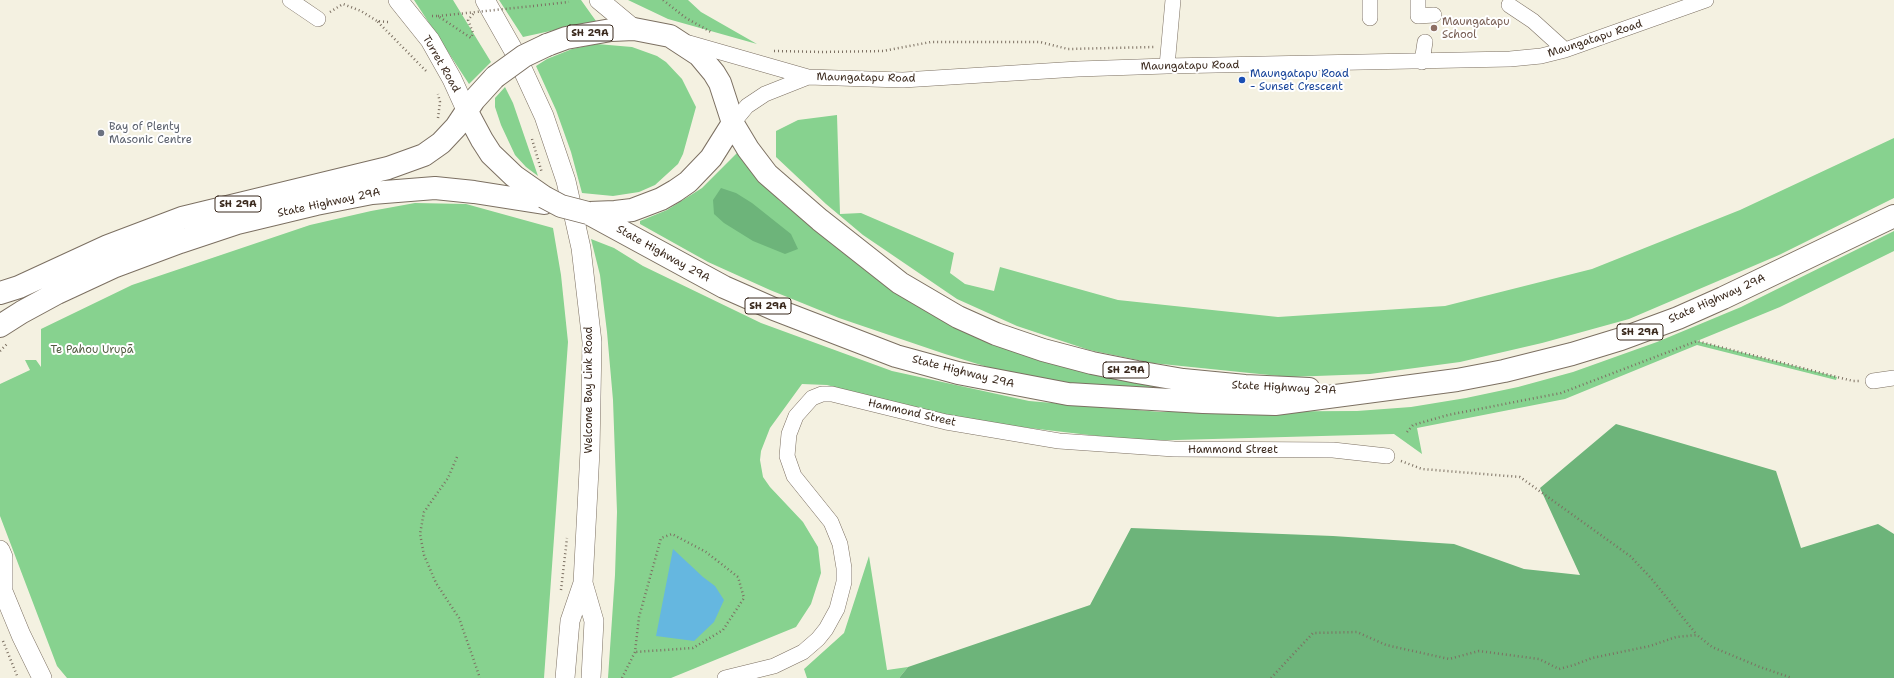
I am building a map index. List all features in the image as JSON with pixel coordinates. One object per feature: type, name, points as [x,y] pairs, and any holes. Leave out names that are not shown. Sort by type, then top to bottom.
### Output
[{"type":"highway","name":"SH 29A","points":[[634,29],[660,33],[677,39],[699,55],[714,73],[725,98],[733,123],[711,158],[688,182],[661,199],[632,210],[588,213],[549,202],[514,176],[491,154],[467,112],[482,90],[495,77],[524,56],[566,38],[593,32],[634,29]]},
{"type":"highway","name":"State Highway 29A","points":[[0,293],[19,287],[108,246],[182,218],[406,162],[424,155],[441,143],[456,127],[467,112]]},
{"type":"highway","name":"State Highway 29A","points":[[733,123],[748,149],[767,174],[820,220],[900,283],[958,317],[996,334],[1043,350],[1092,363],[1175,379],[1245,386],[1368,392]]},
{"type":"highway","name":"State Highway 29A","points":[[0,326],[57,293],[128,262],[180,242],[230,226],[316,204],[400,189],[435,188],[549,202]]},
{"type":"highway","name":"State Highway 29A","points":[[588,213],[724,287],[767,306],[896,356],[958,373],[1068,394],[1203,402],[1275,404],[1450,382],[1504,372],[1572,354],[1621,339],[1723,298],[1894,216]]},
{"type":"main road","name":"Turret Road","points":[[398,0],[438,53],[467,112]]},
{"type":"main road","points":[[599,0],[634,29]]},
{"type":"main road","name":"Welcome Bay Link Road","points":[[476,6],[516,53],[544,116],[566,181],[581,248],[592,342],[590,451],[583,583],[570,621],[565,678]]},
{"type":"main road","points":[[0,550],[2,557],[1,586],[21,635],[42,678]]},
{"type":"main road","name":"Welcome Bay Link Road","points":[[583,583],[594,621],[591,678]]},
{"type":"street","points":[[290,0],[318,19]]},
{"type":"street","points":[[1168,66],[1168,46],[1173,0]]},
{"type":"street","points":[[1370,0],[1370,18]]},
{"type":"street","points":[[1418,0],[1418,16],[1434,15]]},
{"type":"street","name":"Maungatapu Road","points":[[677,39],[736,58],[808,77],[903,80],[1078,69],[1422,62],[1541,56],[1565,50],[1706,0]]},
{"type":"street","points":[[1509,5],[1533,21],[1565,50]]},
{"type":"street","points":[[1422,62],[1425,42]]},
{"type":"street","name":"Maungatapu Road","points":[[733,123],[747,106],[765,94],[808,77]]},
{"type":"street","points":[[1873,381],[1894,378]]},
{"type":"street","name":"Hammond Street","points":[[725,678],[774,666],[803,652],[822,634],[837,609],[844,582],[844,568],[840,544],[831,522],[794,476],[787,456],[789,434],[796,416],[812,398],[822,394],[832,394],[946,422],[1059,441],[1174,449],[1333,450],[1387,456]]},
{"type":"path","points":[[663,0],[686,18],[717,36]]},
{"type":"path","points":[[476,6],[468,20],[473,33],[471,38],[438,16],[533,6],[569,2]]},
{"type":"path","points":[[343,4],[361,11],[377,22],[427,71],[430,78]]},
{"type":"path","points":[[476,6],[478,19]]},
{"type":"path","points":[[377,22],[388,22]]},
{"type":"path","points":[[768,50],[822,52],[883,51],[931,42],[1040,42],[1068,49],[1168,46]]},
{"type":"path","points":[[437,120],[440,113],[438,90]]},
{"type":"path","points":[[531,135],[542,173]]},
{"type":"path","points":[[1407,432],[1413,425],[1448,415],[1561,393],[1697,342],[1853,381],[1873,381]]},
{"type":"path","points":[[1387,456],[1422,469],[1520,476],[1630,556],[1650,577],[1697,635],[1712,646],[1760,667],[1792,678]]},
{"type":"path","points":[[457,457],[448,478],[424,512],[420,534],[424,555],[436,582],[459,618],[480,678]]},
{"type":"path","points":[[560,596],[567,534]]},
{"type":"path","points":[[622,678],[635,652],[639,617],[661,538],[672,534],[706,552],[738,577],[744,598],[722,630],[692,648],[635,652]]},
{"type":"path","points":[[1271,678],[1313,633],[1358,632],[1386,645],[1449,659],[1479,651],[1539,659],[1559,669],[1574,666],[1592,658],[1650,646],[1676,637],[1697,635]]},
{"type":"path","points":[[2,639],[18,678]]},
{"type":"green space","points":[[414,0],[453,0],[491,62],[469,84]]},
{"type":"green space","points":[[499,0],[581,0],[596,21],[523,37]]},
{"type":"green space","points":[[628,0],[688,0],[701,12],[757,44],[668,19]]},
{"type":"green space","points":[[597,44],[632,47],[657,56],[666,62],[682,79],[696,107],[683,154],[678,164],[655,185],[639,192],[613,196],[582,193],[571,152],[556,110],[536,66],[547,59],[572,49]]},
{"type":"green space","points":[[505,87],[513,103],[538,176],[526,167],[515,155],[501,125],[495,107],[495,98]]},
{"type":"green space","points":[[837,115],[840,214],[861,213],[954,253],[950,273],[965,284],[994,291],[1000,267],[1118,300],[1278,317],[1445,306],[1592,269],[1740,210],[1894,138],[1894,198],[1779,255],[1629,319],[1542,343],[1460,362],[1370,374],[1289,377],[1152,363],[1089,350],[1017,326],[957,299],[863,235],[826,204],[776,157],[776,131],[798,120]]},
{"type":"green space","points":[[738,152],[763,184],[780,201],[894,289],[932,311],[1190,386],[1186,395],[1030,380],[945,354],[839,318],[770,290],[708,262],[640,224],[640,221],[667,210],[702,188]]},
{"type":"green space","points":[[721,188],[736,193],[752,203],[791,234],[798,249],[785,254],[753,241],[724,223],[714,214],[713,200]]},
{"type":"green space","name":"Te Pahou Urupā","points":[[415,203],[466,204],[553,228],[561,275],[568,342],[544,678],[67,678],[57,666],[0,516],[0,384],[30,370],[25,360],[36,360],[41,367],[41,329],[132,285],[310,225]]},
{"type":"green space","points":[[1894,231],[1894,251],[1780,307],[1697,341],[1837,377],[1836,380],[1697,345],[1565,399],[1417,428],[1422,454],[1394,434],[1140,441],[953,419],[827,385],[802,384],[770,428],[761,451],[760,460],[763,477],[770,487],[803,522],[818,547],[821,573],[811,604],[796,627],[671,678],[608,678],[615,575],[617,512],[613,400],[600,275],[591,239],[614,248],[643,266],[761,323],[892,371],[1029,401],[1161,412],[1357,411],[1411,407],[1466,398],[1518,387],[1573,372],[1657,342],[1741,307]]},
{"type":"green space","points":[[1616,424],[1776,471],[1801,548],[1878,524],[1894,534],[1894,678],[899,678],[908,667],[1090,605],[1131,528],[1333,536],[1454,544],[1524,569],[1580,575],[1540,488]]},
{"type":"green space","points":[[869,556],[887,670],[908,667],[899,678],[807,678],[804,669],[844,633]]},
{"type":"water","points":[[673,549],[715,586],[724,600],[714,622],[694,641],[656,636]]},
{"type":"place","name":"Maungatapu School","points":[[1434,28]]},
{"type":"place","name":"Maungatapu Road - Sunset Crescent","points":[[1242,80]]},
{"type":"place","name":"Bay of Plenty Masonic Centre","points":[[101,133]]}]
